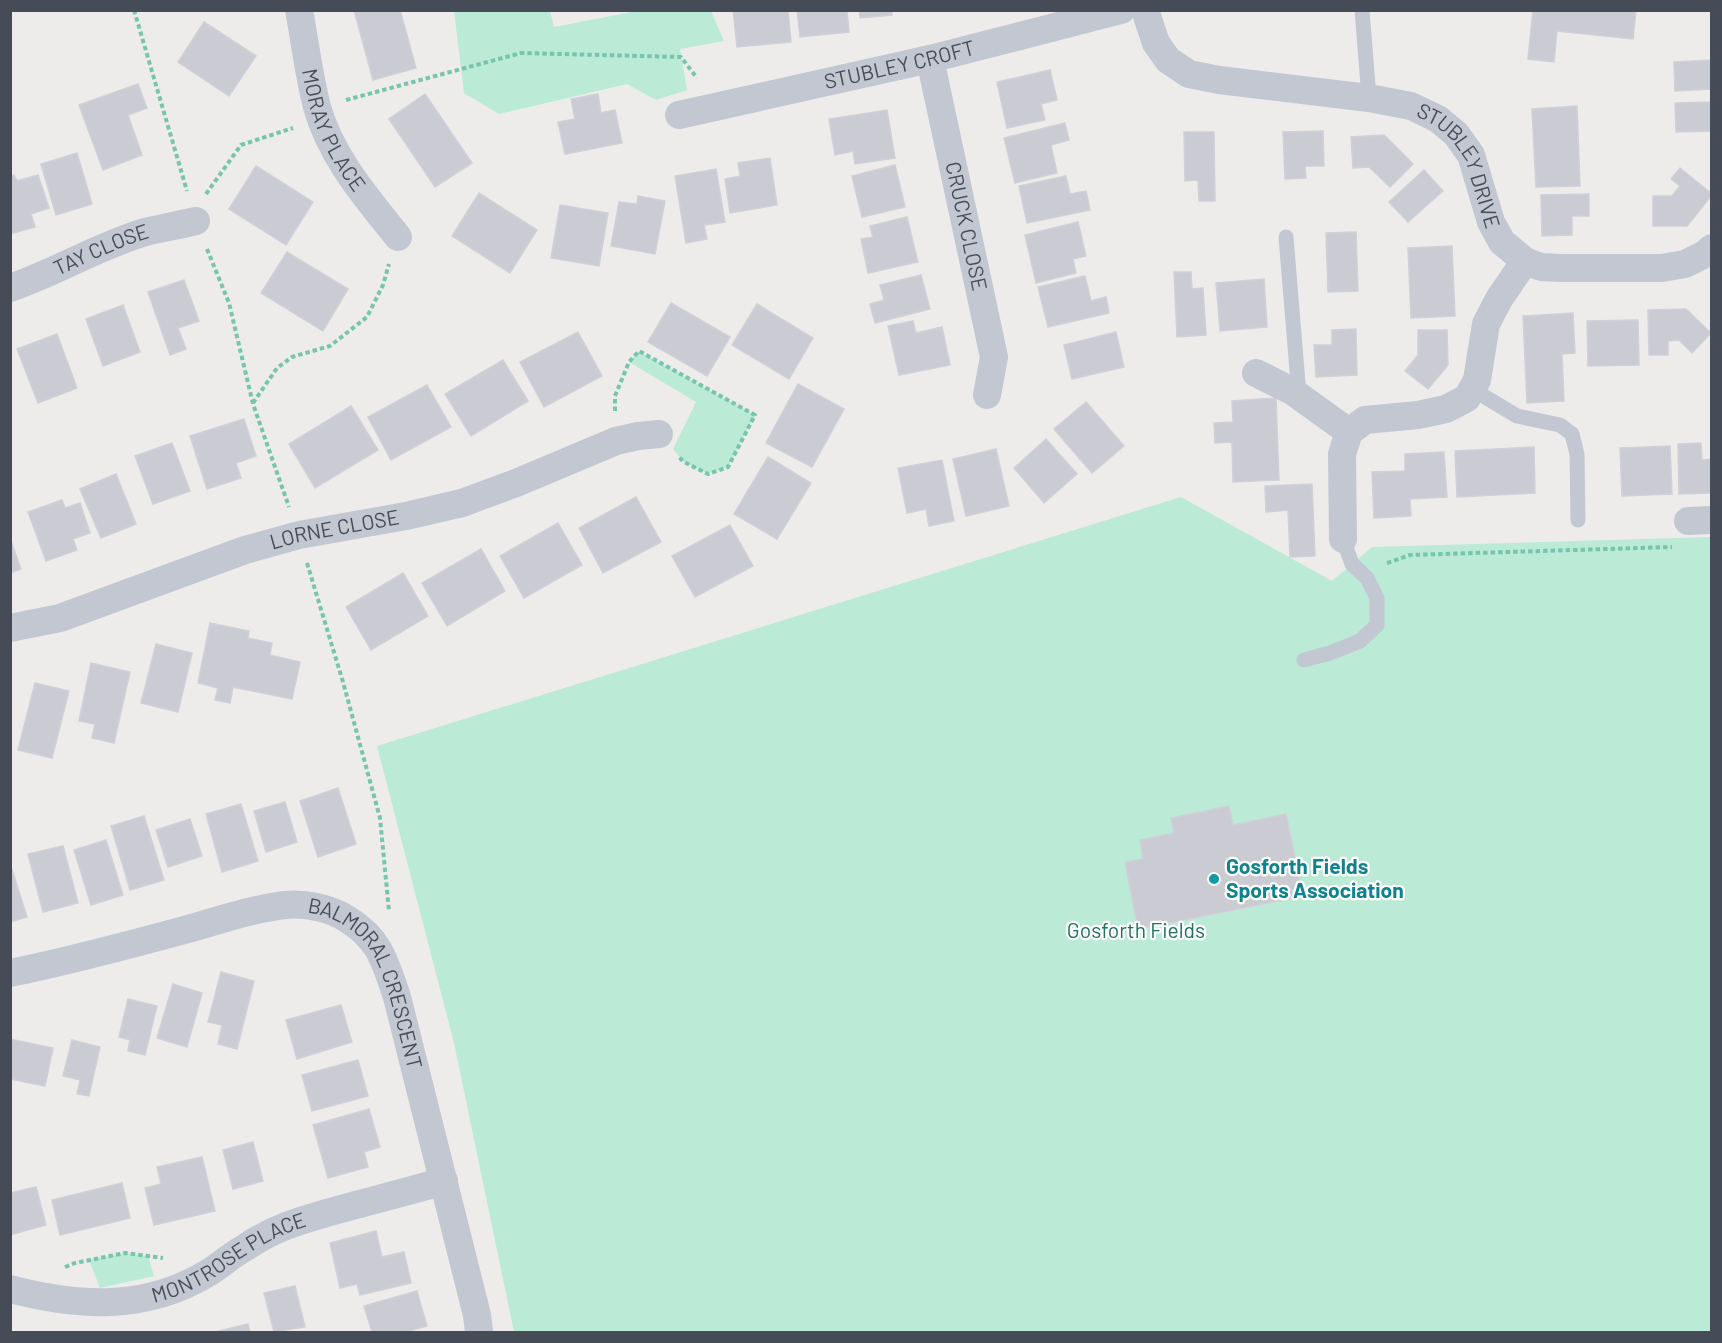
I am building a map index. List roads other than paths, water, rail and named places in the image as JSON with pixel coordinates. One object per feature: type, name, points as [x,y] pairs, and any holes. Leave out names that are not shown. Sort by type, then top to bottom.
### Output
[{"type":"street","name":"MORAY PLACE","points":[[299,10],[320,113],[333,146],[356,184],[398,237]]},
{"type":"street","name":"STUBLEY CROFT","points":[[679,115],[930,59],[1121,10]]},
{"type":"street","name":"STUBLEY DRIVE","points":[[1145,10],[1156,43],[1168,60],[1189,74],[1219,80],[1369,98],[1411,106],[1438,118],[1456,134],[1471,155],[1491,222],[1502,242],[1525,261],[1541,267],[1662,268],[1709,258]]},
{"type":"street","name":"CRUCK CLOSE","points":[[930,59],[994,357],[987,394]]},
{"type":"street","name":"TAY CLOSE","points":[[10,288],[40,278],[103,249],[194,216]]},
{"type":"street","points":[[1343,539],[1342,454],[1349,432],[1365,420],[1418,415],[1446,409],[1467,398],[1477,380],[1486,324],[1499,299],[1525,261]]},
{"type":"street","points":[[1256,373],[1299,395],[1349,432]]},
{"type":"street","name":"LORNE CLOSE","points":[[10,628],[60,618],[245,550],[299,535],[406,516],[462,503],[616,441],[659,434]]},
{"type":"street","name":"BALMORAL CRESCENT","points":[[10,973],[66,961],[287,904],[317,907],[346,918],[367,934],[382,953],[397,997],[477,1315],[478,1332]]},
{"type":"street","name":"MONTROSE PLACE","points":[[10,1289],[39,1296],[108,1304],[141,1299],[177,1289],[208,1273],[245,1247],[285,1227],[315,1216],[444,1181]]},
{"type":"lane","points":[[1362,10],[1369,98]]},
{"type":"lane","points":[[1286,237],[1299,395]]},
{"type":"lane","points":[[1472,388],[1517,416],[1560,425],[1572,434],[1577,454],[1578,520]]},
{"type":"lane","points":[[1304,660],[1330,653],[1360,640],[1377,625],[1377,598],[1366,578],[1352,564],[1343,539]]},
{"type":"place","name":"Gosforth Fields Sports Association","points":[[1214,879]]},
{"type":"park label","name":"Gosforth Fields","points":[[1136,931]]}]
